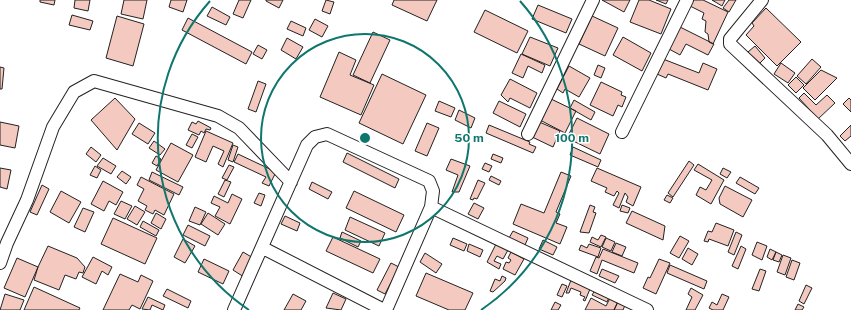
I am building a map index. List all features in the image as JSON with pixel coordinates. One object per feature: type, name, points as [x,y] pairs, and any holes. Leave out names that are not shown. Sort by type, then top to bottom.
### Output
[{"type":"street","points":[[528,134],[592,0]]},
{"type":"street","points":[[622,132],[687,0]]},
{"type":"street","points":[[762,0],[730,39],[730,44],[827,134],[851,164]]},
{"type":"street","points":[[0,263],[7,243],[27,200],[53,127],[74,92],[94,81],[218,116],[239,128],[291,182]]},
{"type":"street","points":[[234,310],[263,248],[307,145],[315,137],[327,134],[429,181],[433,191],[431,206],[385,310],[263,248]]},
{"type":"street","points":[[431,206],[647,310]]},
{"type":"building","points":[[40,0],[55,0],[54,5],[40,2]]},
{"type":"building","points":[[75,0],[90,0],[88,11],[74,8]]},
{"type":"building","points":[[124,0],[147,0],[143,19],[121,14]]},
{"type":"building","points":[[171,0],[187,0],[183,12],[169,7]]},
{"type":"building","points":[[239,0],[251,0],[243,18],[233,14]]},
{"type":"building","points":[[266,0],[283,0],[279,8]]},
{"type":"building","points":[[326,0],[334,2],[330,14],[322,11]]},
{"type":"building","points":[[394,0],[437,0],[427,21],[392,5]]},
{"type":"building","points":[[602,0],[630,0],[624,12]]},
{"type":"building","points":[[639,0],[649,0],[671,9],[661,34],[630,22]]},
{"type":"building","points":[[656,0],[668,0],[666,4]]},
{"type":"building","points":[[693,0],[703,0],[728,12],[713,44],[709,42],[708,34],[705,32],[706,21],[702,19],[704,13],[690,6]]},
{"type":"building","points":[[712,0],[725,0],[722,6]]},
{"type":"building","points":[[729,0],[736,0],[729,12],[723,8]]},
{"type":"building","points":[[538,5],[572,19],[566,33],[532,19]]},
{"type":"building","points":[[212,7],[230,17],[226,25],[207,16]]},
{"type":"building","points":[[766,8],[801,42],[777,66],[746,35],[754,26],[752,23]]},
{"type":"building","points":[[485,10],[528,31],[517,53],[474,32]]},
{"type":"building","points":[[72,15],[93,21],[90,30],[69,25]]},
{"type":"building","points":[[117,16],[144,24],[133,66],[106,58]]},
{"type":"building","points":[[592,16],[618,28],[605,56],[579,44]]},
{"type":"building","points":[[188,18],[252,52],[246,64],[182,30]]},
{"type":"building","points":[[315,19],[328,26],[322,37],[309,30]]},
{"type":"building","points":[[291,21],[306,28],[303,36],[287,29]]},
{"type":"building","points":[[680,27],[714,44],[708,55],[686,44],[680,55],[669,49]]},
{"type":"building","points":[[373,32],[390,40],[370,83],[353,75]]},
{"type":"building","points":[[530,37],[558,48],[550,66],[522,54]]},
{"type":"building","points":[[623,37],[651,53],[642,71],[613,55]]},
{"type":"building","points":[[287,38],[303,47],[296,59],[281,50]]},
{"type":"building","points":[[258,45],[267,50],[262,59],[253,54]]},
{"type":"building","points":[[755,46],[765,58],[759,64],[748,52]]},
{"type":"building","points":[[339,52],[356,60],[350,75],[374,85],[361,115],[320,97]]},
{"type":"building","points":[[521,54],[545,65],[542,73],[528,66],[523,78],[512,73]]},
{"type":"building","points":[[663,59],[699,73],[703,63],[717,69],[708,90],[668,74],[666,78],[657,74]]},
{"type":"building","points":[[812,59],[821,67],[806,84],[797,76]]},
{"type":"building","points":[[781,63],[795,73],[788,83],[774,74]]},
{"type":"building","points":[[598,65],[605,68],[601,78],[594,75]]},
{"type":"building","points":[[569,66],[590,78],[579,97],[565,89],[563,93],[557,89]]},
{"type":"building","points":[[0,67],[4,68],[2,89],[0,89]]},
{"type":"building","points":[[821,70],[837,78],[815,100],[803,88]]},
{"type":"building","points":[[382,74],[426,95],[403,144],[359,123]]},
{"type":"building","points":[[796,77],[804,85],[796,93],[788,85]]},
{"type":"building","points":[[510,79],[537,93],[530,108],[510,98],[508,102],[501,95]]},
{"type":"building","points":[[258,81],[266,84],[256,112],[248,109]]},
{"type":"building","points":[[601,82],[622,92],[621,95],[626,97],[622,107],[618,105],[613,116],[590,105]]},
{"type":"building","points":[[804,93],[816,105],[827,95],[835,103],[818,119],[799,98]]},
{"type":"building","points":[[115,98],[135,119],[117,150],[91,120]]},
{"type":"building","points":[[549,98],[576,111],[565,133],[538,119]]},
{"type":"building","points":[[849,98],[851,100],[851,112],[843,104]]},
{"type":"building","points":[[574,100],[595,112],[591,120],[570,108]]},
{"type":"building","points":[[439,101],[455,108],[451,117],[435,111]]},
{"type":"building","points":[[499,101],[526,114],[520,127],[493,113]]},
{"type":"building","points":[[459,110],[475,118],[471,128],[455,120]]},
{"type":"building","points":[[577,118],[609,134],[600,154],[567,138]]},
{"type":"building","points":[[198,121],[211,128],[210,130],[206,129],[204,133],[201,131],[199,135],[188,130],[192,122],[196,124]]},
{"type":"building","points":[[537,121],[560,131],[553,147],[530,136]]},
{"type":"building","points":[[0,122],[19,126],[15,148],[0,145]]},
{"type":"building","points":[[139,123],[155,133],[148,144],[132,134]]},
{"type":"building","points":[[427,123],[439,128],[427,156],[415,151]]},
{"type":"building","points":[[489,125],[530,142],[529,144],[536,147],[533,153],[486,133]]},
{"type":"building","points":[[851,125],[851,136],[845,141],[840,136]]},
{"type":"building","points":[[206,131],[233,143],[223,167],[218,164],[224,151],[213,146],[206,162],[195,157]]},
{"type":"building","points":[[192,134],[198,137],[192,148],[186,145]]},
{"type":"building","points":[[154,141],[165,149],[160,155],[149,148]]},
{"type":"building","points":[[171,143],[193,155],[178,182],[156,170]]},
{"type":"building","points":[[233,145],[238,147],[233,162],[228,160]]},
{"type":"building","points":[[91,147],[101,155],[96,162],[86,154]]},
{"type":"building","points":[[573,147],[601,160],[598,167],[570,155]]},
{"type":"building","points":[[347,153],[399,179],[395,188],[343,162]]},
{"type":"building","points":[[238,154],[276,172],[269,186],[262,183],[266,177],[234,162]]},
{"type":"building","points":[[493,154],[503,158],[501,163],[491,159]]},
{"type":"building","points":[[156,156],[161,159],[157,166],[152,163]]},
{"type":"building","points":[[103,158],[116,166],[111,174],[97,166]]},
{"type":"building","points":[[451,159],[470,166],[459,192],[452,192],[458,175],[446,170]]},
{"type":"building","points":[[689,161],[694,165],[673,197],[668,193]]},
{"type":"building","points":[[485,163],[492,166],[489,172],[482,169]]},
{"type":"building","points":[[698,164],[724,180],[711,204],[696,195],[700,187],[706,190],[712,180],[694,170]]},
{"type":"building","points":[[229,165],[234,167],[227,180],[222,178]]},
{"type":"building","points":[[95,166],[101,170],[97,178],[90,175]]},
{"type":"building","points":[[0,168],[11,170],[7,189],[0,187]]},
{"type":"building","points":[[597,168],[641,187],[633,206],[626,202],[628,197],[625,193],[619,208],[613,205],[619,193],[617,191],[614,196],[605,192],[607,188],[591,181]]},
{"type":"building","points":[[723,168],[731,172],[727,178],[720,174]]},
{"type":"building","points":[[122,171],[131,177],[126,184],[117,177]]},
{"type":"building","points":[[152,172],[183,187],[179,195],[149,180]]},
{"type":"building","points":[[561,172],[571,176],[556,212],[560,214],[556,223],[567,227],[560,244],[513,224],[521,204],[544,213]]},
{"type":"building","points":[[491,176],[501,181],[499,185],[489,180]]},
{"type":"building","points":[[141,177],[174,194],[164,215],[155,210],[153,214],[145,210],[147,206],[138,201],[144,189],[137,185]]},
{"type":"building","points":[[740,177],[759,188],[755,194],[736,183]]},
{"type":"building","points":[[225,180],[231,182],[224,197],[218,194]]},
{"type":"building","points":[[478,180],[485,183],[477,199],[470,199]]},
{"type":"building","points":[[103,181],[123,192],[116,205],[109,201],[104,211],[91,204]]},
{"type":"building","points":[[312,182],[332,192],[328,199],[309,189]]},
{"type":"building","points":[[42,185],[49,189],[37,215],[30,212]]},
{"type":"building","points":[[725,186],[752,200],[743,217],[720,204],[719,198]]},
{"type":"building","points":[[61,191],[81,202],[69,223],[50,212]]},
{"type":"building","points":[[354,191],[404,215],[396,232],[346,208]]},
{"type":"building","points":[[259,193],[265,195],[261,206],[254,203]]},
{"type":"building","points":[[232,194],[242,199],[230,224],[215,216],[220,207],[211,203],[214,196],[228,203]]},
{"type":"building","points":[[667,195],[673,198],[670,203],[664,200]]},
{"type":"building","points":[[121,201],[132,206],[125,219],[114,214]]},
{"type":"building","points":[[474,203],[484,208],[478,219],[468,214]]},
{"type":"building","points":[[590,205],[595,207],[593,212],[596,213],[589,233],[580,232]]},
{"type":"building","points":[[622,205],[630,208],[628,213],[620,211]]},
{"type":"building","points":[[135,206],[145,212],[137,225],[127,219]]},
{"type":"building","points":[[195,207],[206,212],[200,225],[189,221]]},
{"type":"building","points":[[83,208],[94,212],[85,232],[74,227]]},
{"type":"building","points":[[632,211],[665,226],[663,240],[626,223]]},
{"type":"building","points":[[156,213],[166,219],[161,229],[151,223]]},
{"type":"building","points":[[208,213],[225,224],[218,235],[201,224]]},
{"type":"building","points":[[285,216],[300,223],[297,231],[281,224]]},
{"type":"building","points":[[350,217],[385,233],[379,246],[345,230]]},
{"type":"building","points":[[113,218],[157,238],[145,264],[101,244]]},
{"type":"building","points":[[143,221],[159,230],[156,236],[140,227]]},
{"type":"building","points":[[716,223],[734,230],[728,246],[709,239],[708,242],[704,241],[708,231],[712,232]]},
{"type":"building","points":[[188,225],[210,236],[205,246],[183,235]]},
{"type":"building","points":[[513,231],[528,238],[525,245],[509,238]]},
{"type":"building","points":[[342,232],[361,241],[358,247],[340,238]]},
{"type":"building","points":[[736,232],[742,235],[734,255],[728,252]]},
{"type":"building","points":[[601,235],[606,237],[601,247],[590,242],[592,237],[598,240]]},
{"type":"building","points":[[680,236],[689,241],[679,258],[670,253]]},
{"type":"building","points":[[333,237],[380,259],[373,273],[326,251]]},
{"type":"building","points":[[453,238],[467,244],[464,251],[450,245]]},
{"type":"building","points":[[606,238],[615,242],[611,251],[602,247]]},
{"type":"building","points":[[183,239],[195,246],[185,263],[174,257]]},
{"type":"building","points":[[543,240],[557,247],[553,255],[539,249]]},
{"type":"building","points":[[757,242],[767,246],[762,260],[752,255]]},
{"type":"building","points":[[616,243],[626,247],[622,256],[612,252]]},
{"type":"building","points":[[469,244],[483,250],[480,257],[467,251]]},
{"type":"building","points":[[496,244],[508,250],[503,259],[497,256],[494,261],[501,264],[499,269],[487,262]]},
{"type":"building","points":[[589,244],[601,248],[598,257],[579,250],[581,245],[587,248]]},
{"type":"building","points":[[48,246],[77,258],[85,267],[83,273],[79,272],[76,279],[65,275],[59,290],[34,280],[38,267]]},
{"type":"building","points":[[741,246],[746,249],[738,269],[732,266]]},
{"type":"building","points":[[688,248],[698,254],[692,265],[682,259]]},
{"type":"building","points":[[603,249],[638,263],[634,273],[602,260],[597,274],[590,271],[596,257],[599,258]]},
{"type":"building","points":[[770,249],[776,252],[772,260],[767,257]]},
{"type":"building","points":[[243,252],[255,259],[244,277],[233,270]]},
{"type":"building","points":[[511,252],[524,259],[515,275],[503,269],[506,262],[509,263],[511,260],[508,258]]},
{"type":"building","points":[[776,252],[782,255],[779,262],[773,260]]},
{"type":"building","points":[[425,253],[442,264],[436,273],[420,262]]},
{"type":"building","points":[[783,255],[791,258],[785,275],[777,272]]},
{"type":"building","points":[[93,257],[112,267],[108,275],[102,271],[96,284],[82,277]]},
{"type":"building","points":[[17,258],[38,267],[25,297],[4,288]]},
{"type":"building","points":[[204,259],[229,271],[223,284],[198,272]]},
{"type":"building","points":[[659,259],[670,263],[656,294],[643,288],[648,277],[650,278]]},
{"type":"building","points":[[792,260],[800,263],[794,280],[786,277]]},
{"type":"building","points":[[391,263],[399,267],[385,294],[377,290]]},
{"type":"building","points":[[670,265],[707,281],[704,289],[667,273]]},
{"type":"building","points":[[602,269],[619,276],[615,283],[599,276]]},
{"type":"building","points":[[760,269],[766,271],[759,291],[752,289]]},
{"type":"building","points":[[426,273],[473,293],[465,310],[449,310],[416,296]]},
{"type":"building","points":[[120,274],[138,282],[141,275],[153,281],[140,309],[132,305],[129,310],[103,310]]},
{"type":"building","points":[[502,276],[506,278],[505,281],[493,292],[490,291],[495,279],[500,281]]},
{"type":"building","points":[[571,280],[590,289],[585,301],[583,300],[585,297],[580,295],[581,292],[571,288],[569,293],[566,293]]},
{"type":"building","points":[[562,284],[567,286],[562,297],[557,295]]},
{"type":"building","points":[[806,285],[812,288],[804,304],[799,301]]},
{"type":"building","points":[[34,287],[80,308],[79,310],[24,310]]},
{"type":"building","points":[[691,288],[703,295],[695,310],[686,310],[692,297],[688,294]]},
{"type":"building","points":[[167,289],[191,301],[188,308],[163,296]]},
{"type":"building","points":[[596,289],[610,295],[607,302],[592,295]]},
{"type":"building","points":[[333,293],[346,299],[341,310],[326,308]]},
{"type":"building","points":[[5,294],[24,300],[20,310],[0,310]]},
{"type":"building","points":[[293,294],[306,301],[301,310],[284,310]]},
{"type":"building","points":[[722,294],[729,297],[723,310],[713,310],[709,308],[712,302],[717,305]]},
{"type":"building","points":[[611,296],[619,299],[614,310],[585,310],[591,298],[606,306]]},
{"type":"building","points":[[148,297],[165,305],[163,310],[152,305],[150,310],[142,309]]},
{"type":"building","points":[[619,300],[626,303],[623,310],[614,310]]},
{"type":"building","points":[[555,302],[561,305],[558,310],[551,310]]},
{"type":"building","points":[[798,304],[804,307],[802,310],[795,310]]}]
